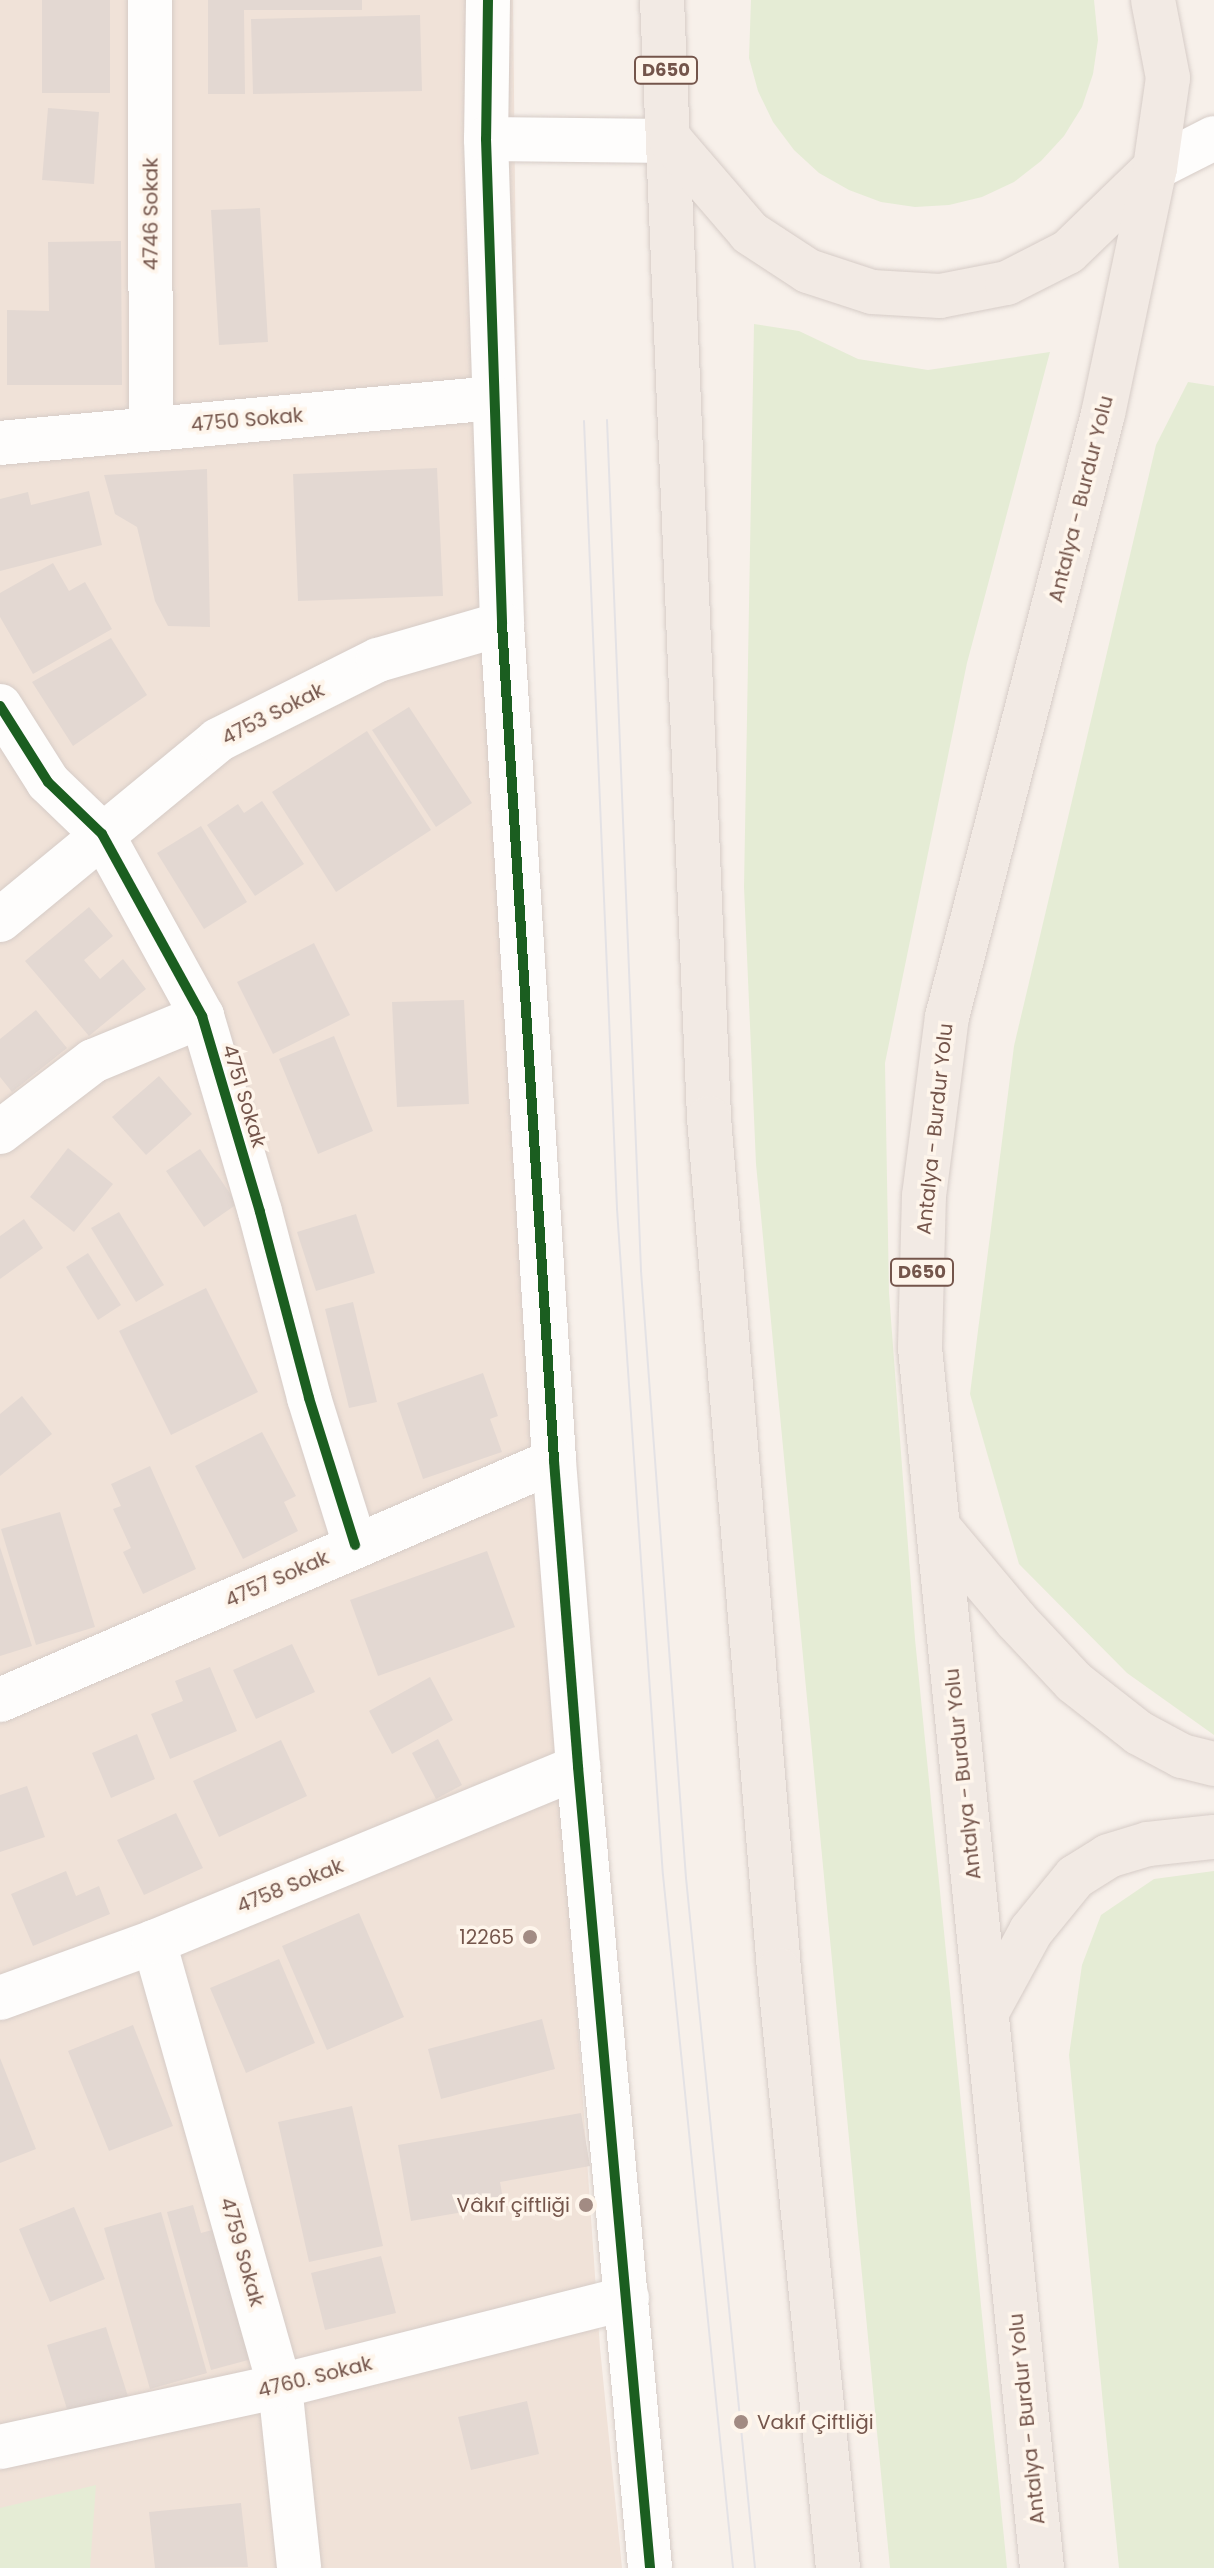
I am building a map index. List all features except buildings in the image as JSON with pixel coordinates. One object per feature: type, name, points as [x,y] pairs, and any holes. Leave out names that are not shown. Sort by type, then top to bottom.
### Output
[{"type":"highway","name":"D650","points":[[662,0],[671,141],[709,1118],[779,1970],[838,2568]]},
{"type":"highway","name":"Antalya - Burdur Yolu","points":[[1042,2568],[920,1347],[924,1196],[947,1017],[1103,414],[1155,168],[1168,78],[1153,0]]},
{"type":"highway","points":[[671,141],[750,233],[808,271],[872,292],[940,296],[1007,283],[1068,252],[1155,168]]},
{"type":"highway","points":[[938,1527],[1016,1620],[1074,1682],[1139,1733],[1182,1756],[1214,1764]]},
{"type":"highway","points":[[987,2012],[1031,1931],[1075,1877],[1108,1856],[1148,1844],[1214,1837]]},
{"type":"street","name":"4746 Sokak","points":[[150,0],[151,428]]},
{"type":"street","points":[[488,0],[486,139],[502,624],[554,1461],[578,1767],[650,2568]]},
{"type":"street","points":[[1155,168],[1214,138]]},
{"type":"street","points":[[486,139],[671,141]]},
{"type":"street","name":"4750 Sokak","points":[[0,443],[494,398]]},
{"type":"street","name":"4753 Sokak","points":[[0,920],[218,740],[378,660],[502,624]]},
{"type":"street","name":"4751 Sokak","points":[[0,706],[48,782],[102,834],[202,1016],[260,1212],[309,1398],[355,1545]]},
{"type":"street","points":[[0,1132],[93,1061],[202,1016]]},
{"type":"street","name":"4757 Sokak","points":[[0,1700],[554,1461]]},
{"type":"street","name":"4758 Sokak","points":[[1,1993],[154,1942],[578,1767]]},
{"type":"street","name":"4759 Sokak","points":[[154,1942],[280,2386],[299,2568]]},
{"type":"street","name":"4760. Sokak","points":[[0,2447],[280,2386],[627,2298]]},
{"type":"shaded area","points":[[0,0],[513,0],[519,548],[479,595],[600,2348],[622,2568],[0,2568]]},
{"type":"green space","points":[[751,0],[1094,0],[1098,40],[1093,74],[1082,107],[1064,136],[1041,161],[1014,182],[982,197],[949,205],[915,207],[881,202],[849,190],[819,173],[794,150],[773,122],[758,91],[749,58]]},
{"type":"green space","points":[[754,324],[799,331],[858,359],[928,370],[1050,352],[967,663],[885,1063],[889,1293],[915,1639],[1007,2568],[890,2568],[756,1164],[744,887]]},
{"type":"green space","points":[[1188,382],[1214,386],[1214,1735],[1127,1673],[1019,1564],[970,1394],[1014,1046],[1156,445]]},
{"type":"green space","points":[[1214,1871],[1214,2568],[1119,2568],[1069,2055],[1082,1965],[1101,1915],[1154,1879]]},
{"type":"green space","points":[[96,2485],[90,2568],[0,2568],[0,2508]]},
{"type":"tram line","points":[[607,420],[641,1271],[686,1878],[755,2568]]},
{"type":"tram line","points":[[584,421],[617,1209],[642,1576],[663,1875],[733,2568]]},
{"type":"cycle path","points":[[488,0],[486,139],[502,624],[554,1461],[578,1767],[650,2568]]},
{"type":"cycle path","points":[[0,706],[48,782],[102,834],[202,1016],[260,1212],[309,1398],[355,1545]]},
{"type":"place","name":"12265","points":[[530,1937]]},
{"type":"place","name":"Vâkıf çiftliği","points":[[586,2205]]},
{"type":"place","name":"Vakıf Çiftliği","points":[[741,2422]]}]
